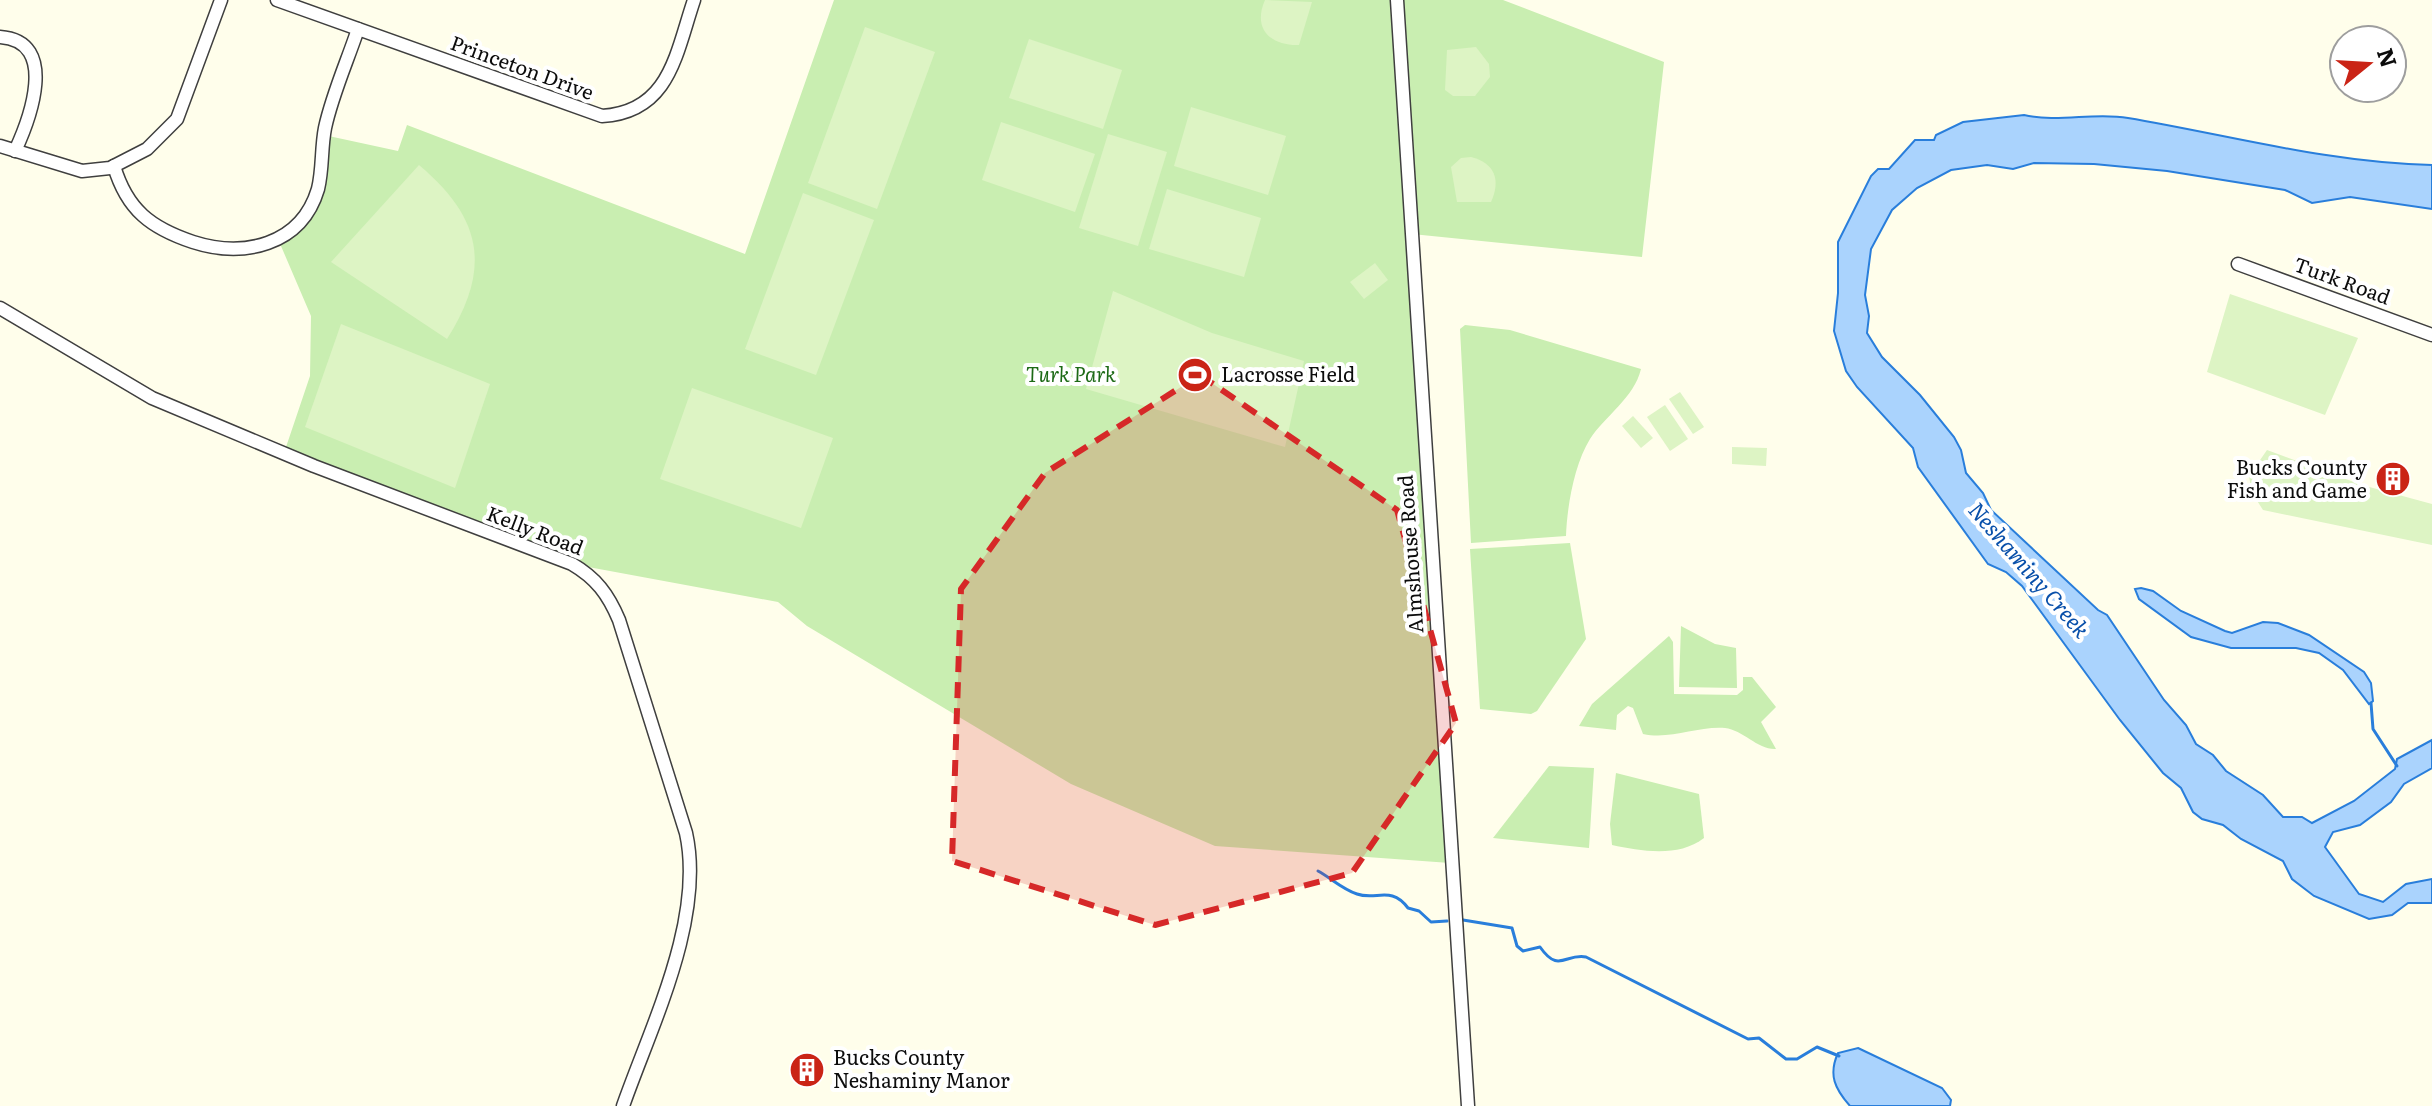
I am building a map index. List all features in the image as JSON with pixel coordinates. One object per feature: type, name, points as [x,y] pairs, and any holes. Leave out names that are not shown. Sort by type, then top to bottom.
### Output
[{"type":"street","points":[[0,146],[82,171],[114,166],[147,149],[177,119],[221,0]]},
{"type":"street","name":"Princeton Drive","points":[[277,0],[592,115],[614,115],[637,108],[665,82],[694,0]]},
{"type":"street","name":"Almshouse Road","points":[[1397,0],[1468,1106]]},
{"type":"street","points":[[114,166],[131,205],[144,219],[166,233],[217,250],[236,251],[278,239],[309,209],[317,190],[325,127],[358,29]]},
{"type":"street","points":[[0,37],[16,42],[26,50],[36,74],[32,114],[15,151]]},
{"type":"street","name":"Turk Road","points":[[2238,264],[2432,335]]},
{"type":"street","name":"Kelly Road","points":[[0,308],[152,398],[314,466],[572,564],[590,575],[605,591],[619,620],[686,833],[690,865],[680,941],[623,1106]]},
{"type":"highlighted area","points":[[1200,375],[1397,510],[1456,723],[1352,873],[1155,925],[952,861],[961,589],[1045,473]]},
{"type":"green space","name":"Turk Park","points":[[834,0],[1503,0],[1664,62],[1642,257],[1412,234],[1450,863],[1215,846],[1071,784],[807,626],[778,602],[572,564],[284,453],[310,376],[311,316],[278,239],[309,209],[324,135],[398,151],[407,125],[745,254]]},
{"type":"green space","points":[[1265,0],[1312,2],[1299,45],[1280,42],[1267,34],[1261,19]]},
{"type":"green space","points":[[865,27],[935,52],[877,209],[808,183]]},
{"type":"green space","points":[[1029,39],[1122,70],[1103,129],[1009,98]]},
{"type":"green space","points":[[1476,47],[1489,64],[1490,77],[1475,96],[1453,96],[1445,90],[1447,50]]},
{"type":"green space","points":[[1191,107],[1286,136],[1268,195],[1174,166]]},
{"type":"green space","points":[[1001,122],[1095,154],[1075,212],[982,180]]},
{"type":"green space","points":[[1108,134],[1167,152],[1138,246],[1079,228]]},
{"type":"green space","points":[[1471,157],[1486,163],[1494,174],[1491,202],[1457,202],[1451,167],[1461,158]]},
{"type":"green space","points":[[419,165],[456,205],[474,245],[475,267],[470,289],[447,339],[331,262]]},
{"type":"green space","points":[[1167,189],[1261,218],[1244,277],[1149,249]]},
{"type":"green space","points":[[803,193],[874,220],[816,375],[745,349]]},
{"type":"green space","points":[[1375,263],[1388,280],[1364,299],[1350,282]]},
{"type":"green space","name":"Lacrosse Field","points":[[1113,291],[1212,333],[1304,361],[1285,447],[1086,389]]},
{"type":"green space","points":[[2230,294],[2358,338],[2325,415],[2207,372]]},
{"type":"green space","points":[[341,324],[490,384],[455,488],[305,427]]},
{"type":"green space","points":[[1465,325],[1510,330],[1641,369],[1632,389],[1584,449],[1572,486],[1566,536],[1471,543],[1460,329]]},
{"type":"green space","points":[[692,388],[833,438],[801,528],[660,479]]},
{"type":"green space","points":[[1680,392],[1704,427],[1693,434],[1669,399]]},
{"type":"green space","points":[[1665,405],[1688,439],[1670,451],[1647,417]]},
{"type":"green space","points":[[1633,416],[1653,438],[1641,448],[1622,426]]},
{"type":"green space","points":[[1732,447],[1767,448],[1766,466],[1732,464]]},
{"type":"green space","points":[[2267,450],[2362,485],[2432,504],[2432,545],[2263,510],[2252,493],[2249,476]]},
{"type":"green space","points":[[1570,543],[1586,639],[1537,711],[1531,714],[1480,709],[1470,549]]},
{"type":"green space","points":[[1681,626],[1715,644],[1736,648],[1737,688],[1679,687]]},
{"type":"green space","points":[[1669,636],[1673,642],[1674,694],[1737,695],[1743,690],[1743,677],[1752,677],[1776,707],[1761,722],[1776,749],[1725,728],[1664,735],[1643,734],[1633,708],[1628,706],[1617,715],[1616,730],[1579,726],[1592,704]]},
{"type":"green space","points":[[1549,766],[1594,768],[1589,848],[1493,838]]},
{"type":"green space","points":[[1616,773],[1699,794],[1704,838],[1671,851],[1647,851],[1612,845],[1610,824]]},
{"type":"water","name":"Neshaminy Creek","points":[[2024,115],[2128,118],[2317,154],[2432,165],[2432,209],[2350,197],[2312,203],[2285,190],[2167,171],[2094,164],[2034,163],[2013,169],[1987,165],[1951,170],[1917,188],[1892,210],[1871,249],[1865,295],[1869,316],[1867,333],[1882,357],[1920,395],[1954,437],[1961,450],[1966,473],[1983,493],[1991,510],[2107,615],[2164,700],[2186,725],[2196,744],[2213,755],[2226,771],[2263,795],[2283,817],[2302,817],[2312,823],[2354,801],[2395,769],[2397,759],[2432,740],[2432,768],[2404,784],[2391,802],[2360,825],[2333,832],[2325,847],[2359,894],[2383,902],[2406,884],[2432,879],[2432,903],[2408,903],[2392,915],[2369,919],[2314,896],[2292,879],[2283,861],[2241,839],[2223,825],[2202,819],[2193,812],[2181,788],[2163,773],[2120,720],[2022,586],[2006,572],[1988,564],[1918,467],[1913,448],[1846,371],[1834,331],[1838,242],[1871,176],[1878,169],[1889,169],[1915,140],[1934,140],[1936,135],[1963,122]]},
{"type":"water","points":[[2135,589],[2153,591],[2181,611],[2232,633],[2263,622],[2278,623],[2309,635],[2364,672],[2371,683],[2373,701],[2369,704],[2343,670],[2319,653],[2296,648],[2231,648],[2191,637],[2139,599]]},
{"type":"water","points":[[1858,1048],[1942,1088],[1951,1100],[1950,1106],[1850,1106],[1840,1094],[1833,1075],[1838,1053]]},
{"type":"waterway","points":[[2371,703],[2373,729],[2397,766]]},
{"type":"waterway","points":[[1318,871],[1357,894],[1396,897],[1431,922],[1447,921]]},
{"type":"waterway","points":[[1463,920],[1512,928],[1517,946],[1523,951],[1540,947],[1557,961],[1586,957],[1748,1039],[1759,1038],[1786,1059],[1797,1059],[1817,1047],[1839,1056]]},
{"type":"place","name":"Lacrosse Field","points":[[1195,375]]},
{"type":"place","name":"Bucks County Fish and Game","points":[[2393,479]]},
{"type":"place","name":"Bucks County Neshaminy Manor","points":[[807,1070]]}]
